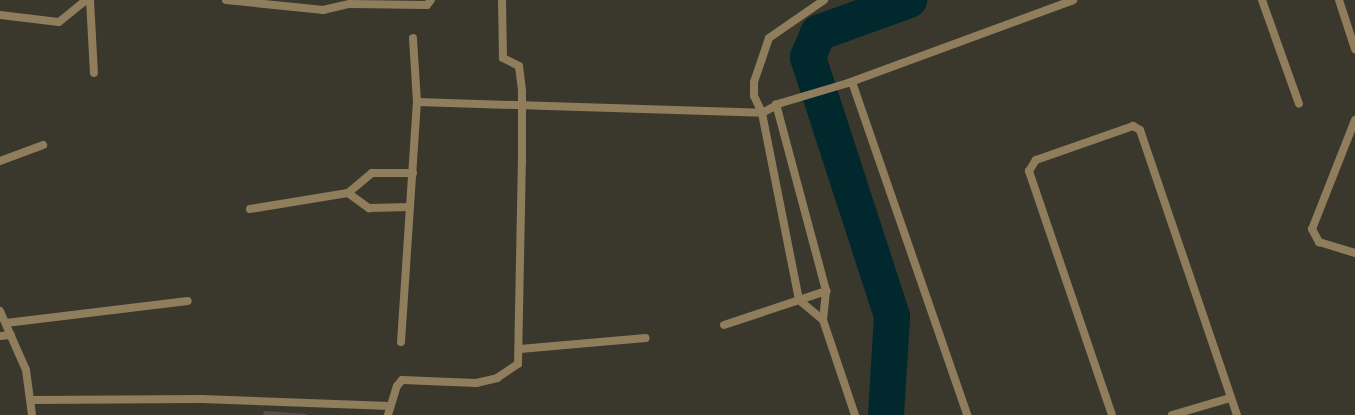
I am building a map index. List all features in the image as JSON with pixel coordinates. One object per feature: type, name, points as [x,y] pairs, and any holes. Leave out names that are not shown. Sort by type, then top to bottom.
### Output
[{"type":"street","points":[[0,15],[59,22],[86,0]]},
{"type":"street","points":[[90,0],[94,73]]},
{"type":"street","points":[[226,0],[323,10],[350,4],[428,5],[431,0]]},
{"type":"street","points":[[388,415],[397,386],[410,379],[459,385],[496,378],[518,364],[520,349],[522,92],[519,66],[503,58],[502,0]]},
{"type":"street","points":[[805,0],[810,8]]},
{"type":"street","points":[[823,320],[799,300],[762,113],[754,96],[754,82],[764,46],[774,34],[810,8],[824,0]]},
{"type":"street","points":[[417,102],[762,113],[779,103],[850,83],[1073,0]]},
{"type":"street","points":[[1262,0],[1300,104]]},
{"type":"street","points":[[1339,0],[1355,49]]},
{"type":"street","points":[[401,342],[417,102],[413,38]]},
{"type":"street","points":[[850,83],[967,415]]},
{"type":"street","points":[[779,103],[826,291],[823,320],[855,415]]},
{"type":"street","points":[[1355,120],[1312,229],[1319,242],[1355,253]]},
{"type":"street","points":[[1112,415],[1029,171],[1036,160],[1123,127],[1140,130],[1237,415]]},
{"type":"street","points":[[0,161],[43,145]]},
{"type":"street","points":[[250,209],[348,193],[372,173],[413,172]]},
{"type":"street","points":[[348,193],[369,208],[410,207]]},
{"type":"street","points":[[724,325],[826,291]]},
{"type":"street","points":[[6,324],[188,301]]},
{"type":"street","points":[[0,311],[26,370],[32,400],[32,415]]},
{"type":"street","points":[[0,336],[11,335]]},
{"type":"street","points":[[520,349],[646,338]]},
{"type":"street","points":[[1172,415],[1230,398]]},
{"type":"street","points":[[32,400],[202,399],[390,406]]},
{"type":"building","points":[[264,411],[307,414],[307,415],[263,415]]},
{"type":"waterway","points":[[886,415],[892,316],[808,57],[818,33],[909,0]]}]
